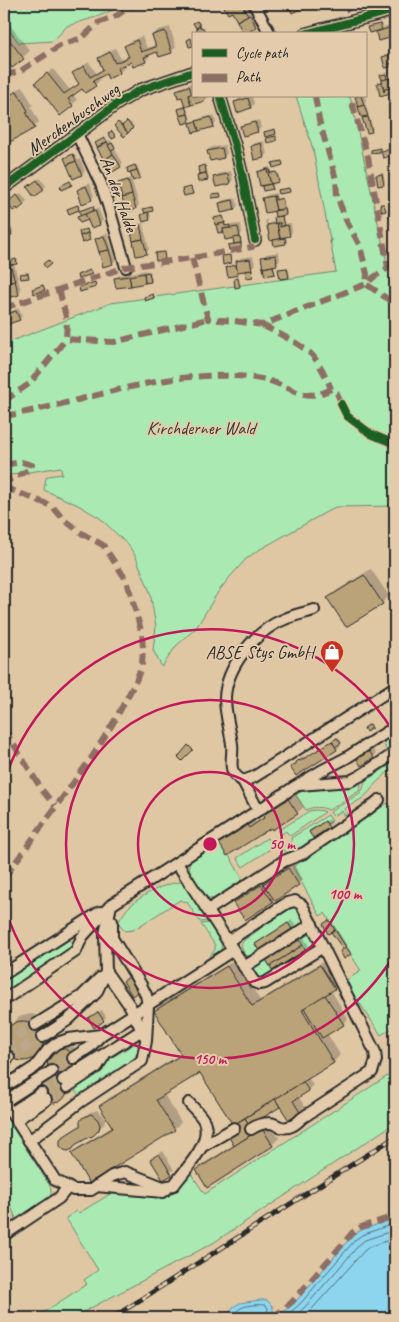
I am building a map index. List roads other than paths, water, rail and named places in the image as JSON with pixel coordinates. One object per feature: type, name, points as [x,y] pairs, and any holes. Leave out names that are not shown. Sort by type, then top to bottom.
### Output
[{"type":"street","points":[[254,4],[269,32]]},
{"type":"street","points":[[312,32],[395,10]]},
{"type":"street","name":"Merckenbuschweg","points":[[4,188],[117,104],[140,90],[192,72]]},
{"type":"street","points":[[221,98],[243,178],[255,240]]},
{"type":"street","name":"An der Halde","points":[[77,134],[101,184],[126,267]]},
{"type":"street","points":[[258,810],[242,781],[232,772],[232,751],[225,704],[227,685],[240,657],[262,633],[284,619],[314,610]]},
{"type":"street","points":[[242,781],[254,777],[395,687]]},
{"type":"street","points":[[4,974],[321,770],[346,758],[395,727]]},
{"type":"street","points":[[296,786],[350,781],[395,753]]},
{"type":"street","points":[[208,910],[284,861],[304,852],[379,800]]},
{"type":"street","points":[[177,862],[254,982],[259,984],[265,983],[323,947]]},
{"type":"street","points":[[73,1058],[91,1046],[101,1035],[148,1005],[287,903],[295,901],[302,904],[375,1052],[375,1067],[365,1078],[302,1118],[296,1124],[282,1128],[272,1122],[251,1128]]},
{"type":"street","points":[[42,1036],[68,1020],[96,993],[106,972],[105,934],[111,905]]},
{"type":"street","points":[[4,1000],[76,951],[82,937],[111,905]]},
{"type":"street","points":[[29,1140],[80,1102],[142,1061],[146,1041],[148,1005],[141,985],[112,938],[111,905]]},
{"type":"street","points":[[244,967],[312,924]]},
{"type":"street","points":[[106,972],[134,1014],[146,1041]]},
{"type":"street","points":[[35,1025],[82,996],[106,972]]},
{"type":"street","points":[[65,1083],[142,1030]]},
{"type":"street","points":[[4,1087],[35,1067],[57,1042],[101,1035]]},
{"type":"street","points":[[52,1071],[4,1102],[55,1180],[73,1190],[91,1190],[112,1176],[124,1172],[163,1187],[174,1185]]},
{"type":"street","points":[[14,1116],[44,1097]]},
{"type":"street","points":[[189,1103],[203,1120],[207,1131],[204,1146]]},
{"type":"street","points":[[96,1186],[162,1192],[174,1185],[204,1146],[234,1128]]},
{"type":"street","points":[[4,1235],[59,1198],[68,1187]]},
{"type":"water","points":[[395,1218],[395,1318],[276,1318],[296,1301],[352,1236],[359,1231]]},
{"type":"water","points":[[267,1300],[273,1307],[269,1318],[226,1318],[233,1307],[240,1303]]},
{"type":"tunnel","points":[[4,1045],[35,1025]]},
{"type":"tunnel","points":[[9,1057],[42,1037]]},
{"type":"tunnel","points":[[52,1071],[73,1058]]},
{"type":"tunnel","points":[[41,1093],[63,1080]]},
{"type":"tunnel","points":[[46,1100],[67,1087]]},
{"type":"railway","points":[[112,1318],[395,1137]]},
{"type":"place","name":"ABSE Stys GmbH","points":[[332,673]]},
{"type":"park label","name":"Kirchderner Wald","points":[[201,428]]}]
